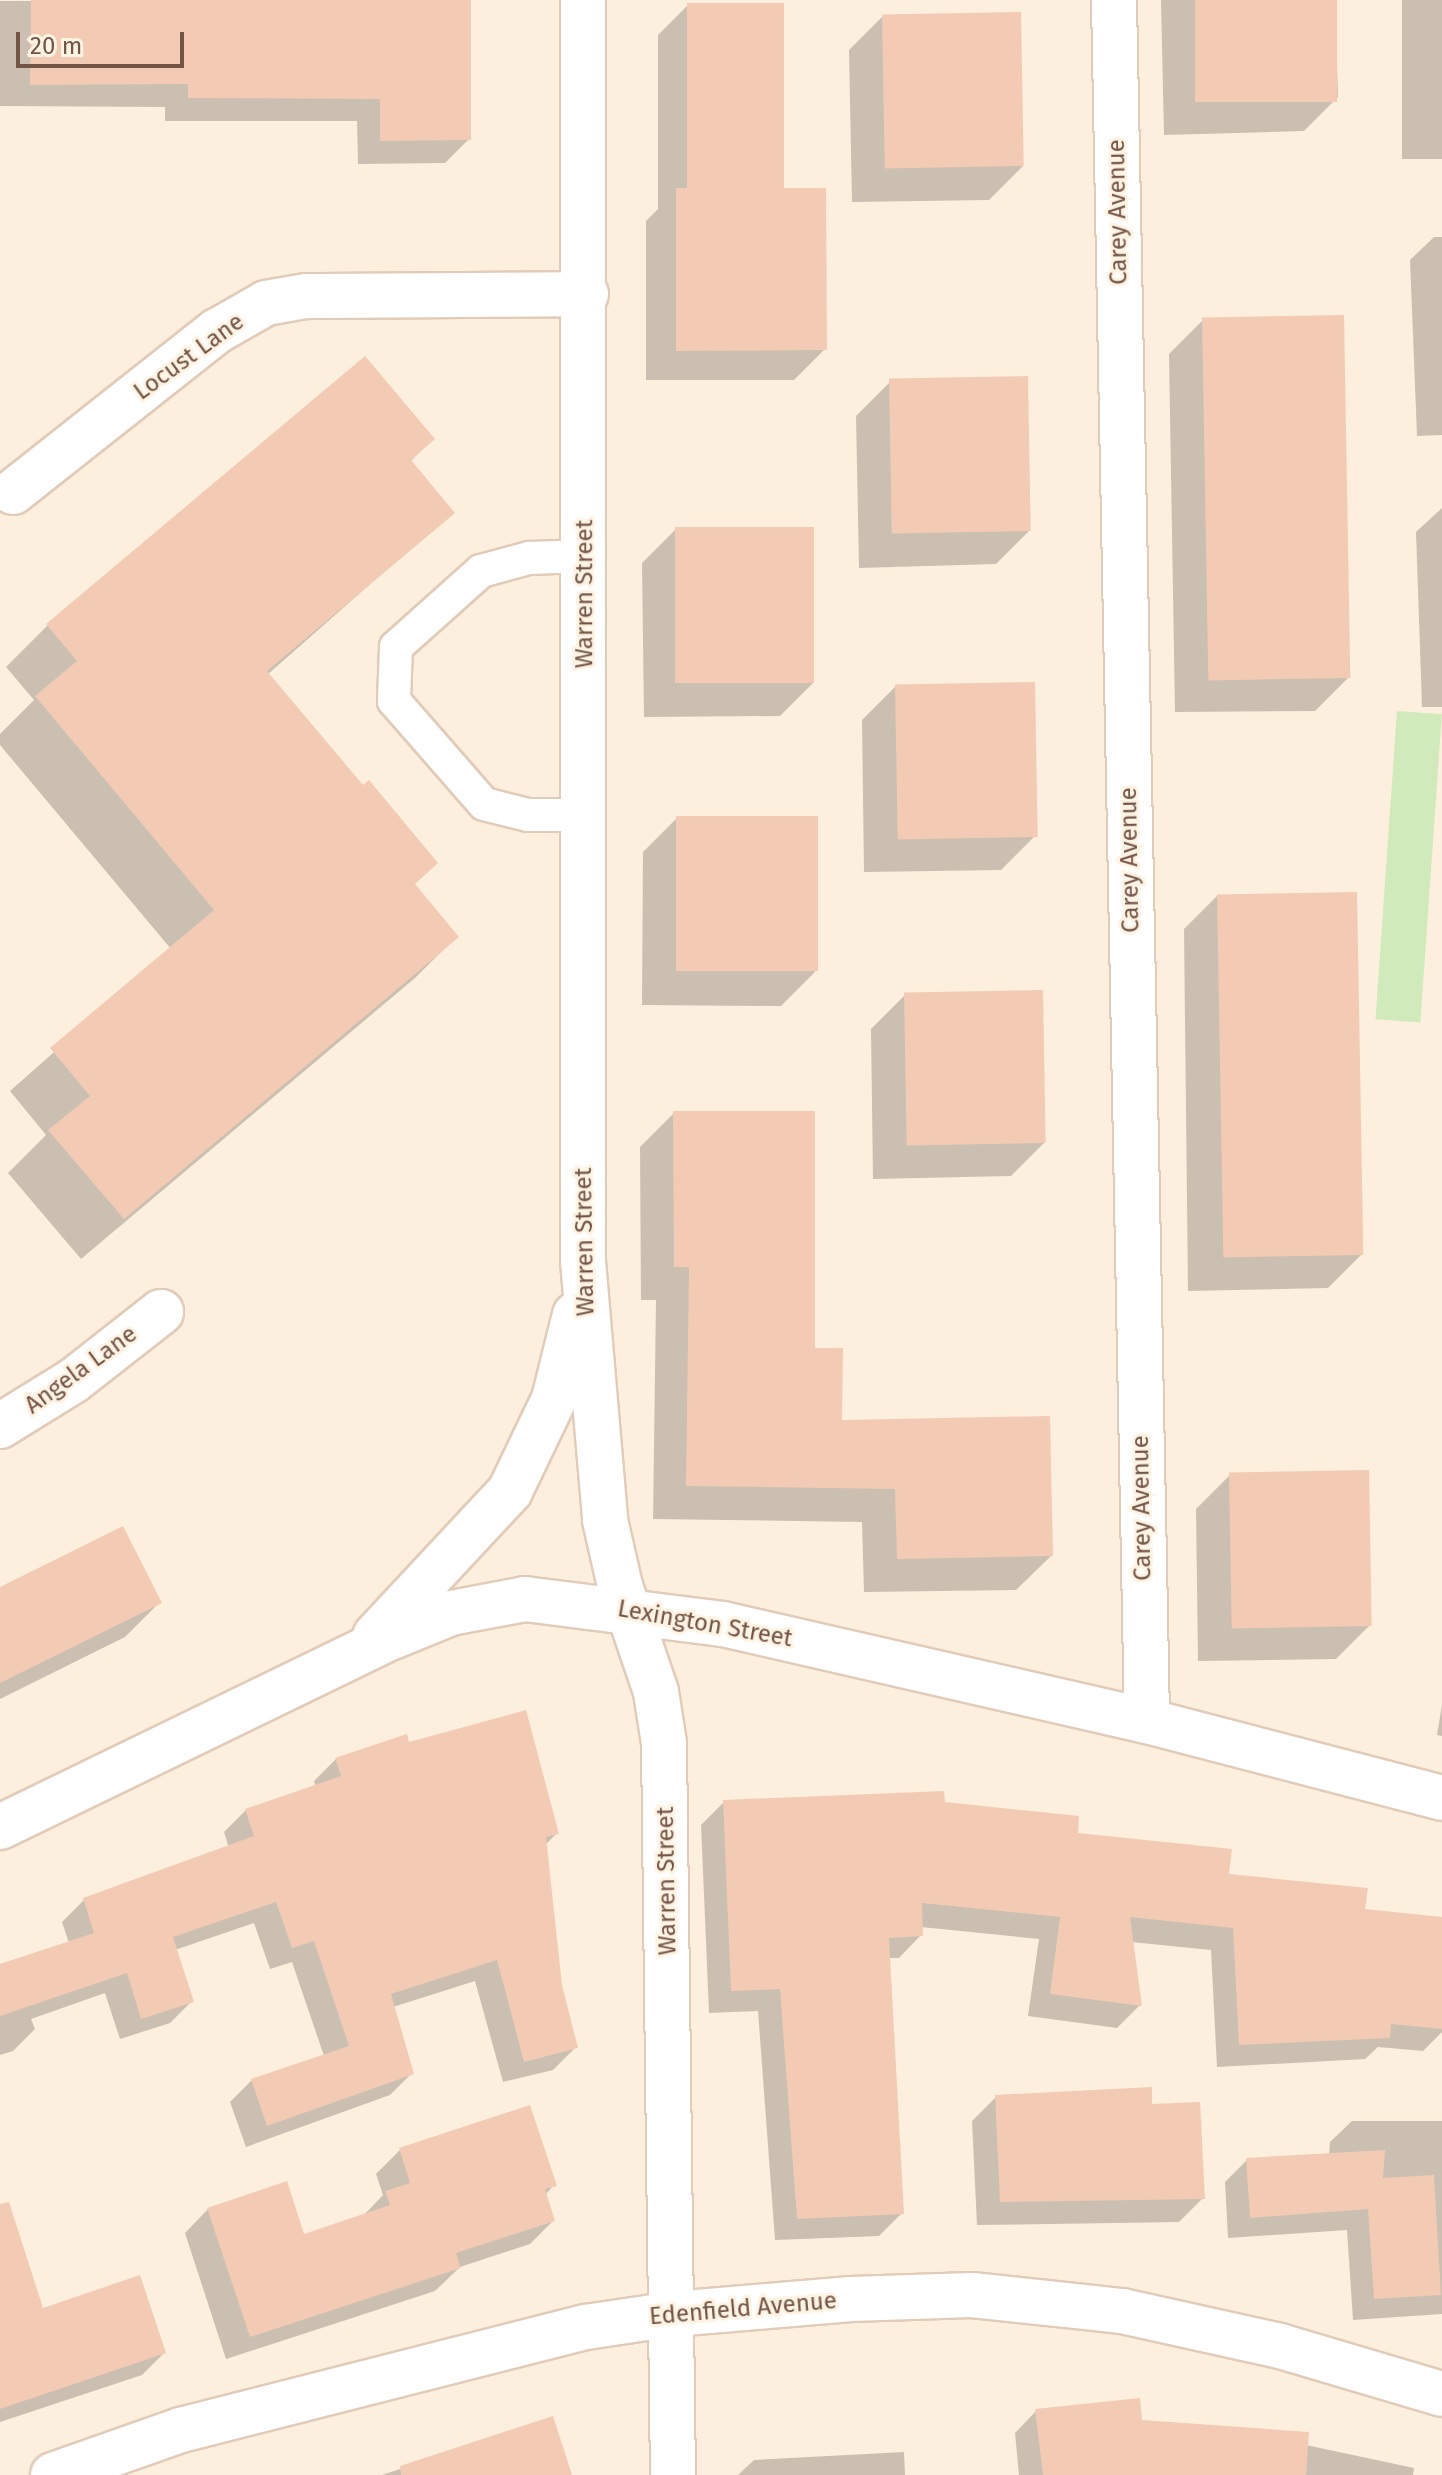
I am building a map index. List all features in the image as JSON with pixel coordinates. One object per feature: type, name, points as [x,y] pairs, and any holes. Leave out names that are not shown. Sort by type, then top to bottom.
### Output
[{"type":"street","name":"Warren Street","points":[[583,0],[586,294],[583,1261],[605,1520],[627,1608],[656,1692],[664,1743],[673,2475]]},
{"type":"street","name":"Carey Avenue","points":[[1114,0],[1147,1721]]},
{"type":"street","name":"Locust Lane","points":[[13,492],[217,331],[266,303],[306,296],[586,294]]},
{"type":"street","points":[[360,1652],[496,1513],[526,1465],[554,1399],[583,1261]]},
{"type":"street","name":"Angela Lane","points":[[0,1426],[73,1381],[161,1312]]},
{"type":"street","name":"Lexington Street","points":[[0,1827],[192,1738],[360,1652],[451,1613],[499,1601],[627,1608],[723,1624],[1147,1721],[1442,1798]]},
{"type":"street","name":"Edenfield Avenue","points":[[53,2475],[196,2426],[560,2333],[673,2314],[972,2295],[1122,2311],[1280,2346],[1442,2394]]},
{"type":"lane","points":[[585,556],[529,558],[481,571],[396,647],[394,701],[484,804],[528,815],[585,815]]},
{"type":"green space","points":[[1397,711],[1442,714],[1420,1022],[1375,1019]]},
{"type":"building","points":[[31,0],[471,0],[471,140],[380,141],[380,99],[188,98],[188,84],[30,85]]},
{"type":"building","points":[[1195,0],[1337,0],[1337,102],[1195,102]]},
{"type":"building","points":[[687,3],[784,3],[784,188],[826,188],[827,350],[676,351],[676,188],[687,188]]},
{"type":"building","points":[[1021,12],[1024,166],[885,168],[882,14]]},
{"type":"building","points":[[1344,315],[1350,678],[1208,680],[1202,317]]},
{"type":"building","points":[[365,356],[435,439],[411,460],[455,513],[267,671],[363,785],[369,780],[438,863],[415,884],[459,937],[124,1219],[48,1130],[90,1096],[50,1048],[214,910],[35,696],[77,661],[46,624]]},
{"type":"building","points":[[1028,376],[1031,531],[892,533],[889,378]]},
{"type":"building","points":[[675,527],[814,527],[814,683],[675,683]]},
{"type":"building","points":[[1035,682],[1038,837],[898,839],[895,684]]},
{"type":"building","points":[[676,816],[818,816],[818,971],[676,971]]},
{"type":"building","points":[[1357,892],[1363,1255],[1223,1257],[1217,894]]},
{"type":"building","points":[[1043,990],[1046,1143],[907,1145],[904,992]]},
{"type":"building","points":[[673,1111],[815,1111],[815,1348],[843,1348],[842,1420],[1050,1416],[1053,1556],[897,1559],[895,1489],[686,1486],[689,1267],[674,1267]]},
{"type":"building","points":[[1369,1470],[1372,1626],[1232,1628],[1229,1472]]},
{"type":"building","points":[[123,1526],[162,1603],[0,1683],[0,1587]]},
{"type":"building","points":[[526,1710],[559,1834],[546,1837],[562,1985],[578,2048],[524,2062],[497,1960],[391,1994],[414,2074],[267,2126],[251,2079],[349,2046],[314,1941],[292,1948],[276,1902],[173,1937],[194,2002],[141,2019],[127,1973],[0,2016],[0,1964],[94,1933],[83,1898],[254,1836],[245,1809],[341,1776],[335,1758],[407,1734],[409,1742]]},
{"type":"building","points":[[944,1791],[945,1802],[1079,1816],[1078,1833],[1232,1849],[1229,1874],[1368,1888],[1365,1909],[1442,1917],[1442,2029],[1391,2024],[1390,2038],[1239,2045],[1233,1928],[1130,1917],[1142,2006],[1050,1994],[1060,1917],[922,1903],[923,1936],[889,1938],[904,2214],[797,2219],[780,1989],[731,1991],[723,1800]]},
{"type":"building","points":[[1152,2087],[1152,2104],[1200,2102],[1205,2199],[1000,2202],[995,2095]]},
{"type":"building","points":[[530,2105],[557,2186],[545,2189],[555,2221],[456,2253],[461,2268],[250,2337],[207,2208],[287,2181],[304,2234],[390,2205],[385,2191],[410,2183],[399,2148]]},
{"type":"building","points":[[1385,2150],[1383,2178],[1434,2175],[1441,2295],[1374,2299],[1368,2209],[1250,2218],[1246,2158]]},
{"type":"building","points":[[9,2202],[43,2308],[140,2275],[166,2353],[0,2409],[0,2204]]},
{"type":"building","points":[[1140,2398],[1142,2420],[1309,2432],[1306,2475],[1043,2475],[1035,2409]]},
{"type":"building","points":[[553,2416],[572,2475],[401,2475],[400,2466]]}]
